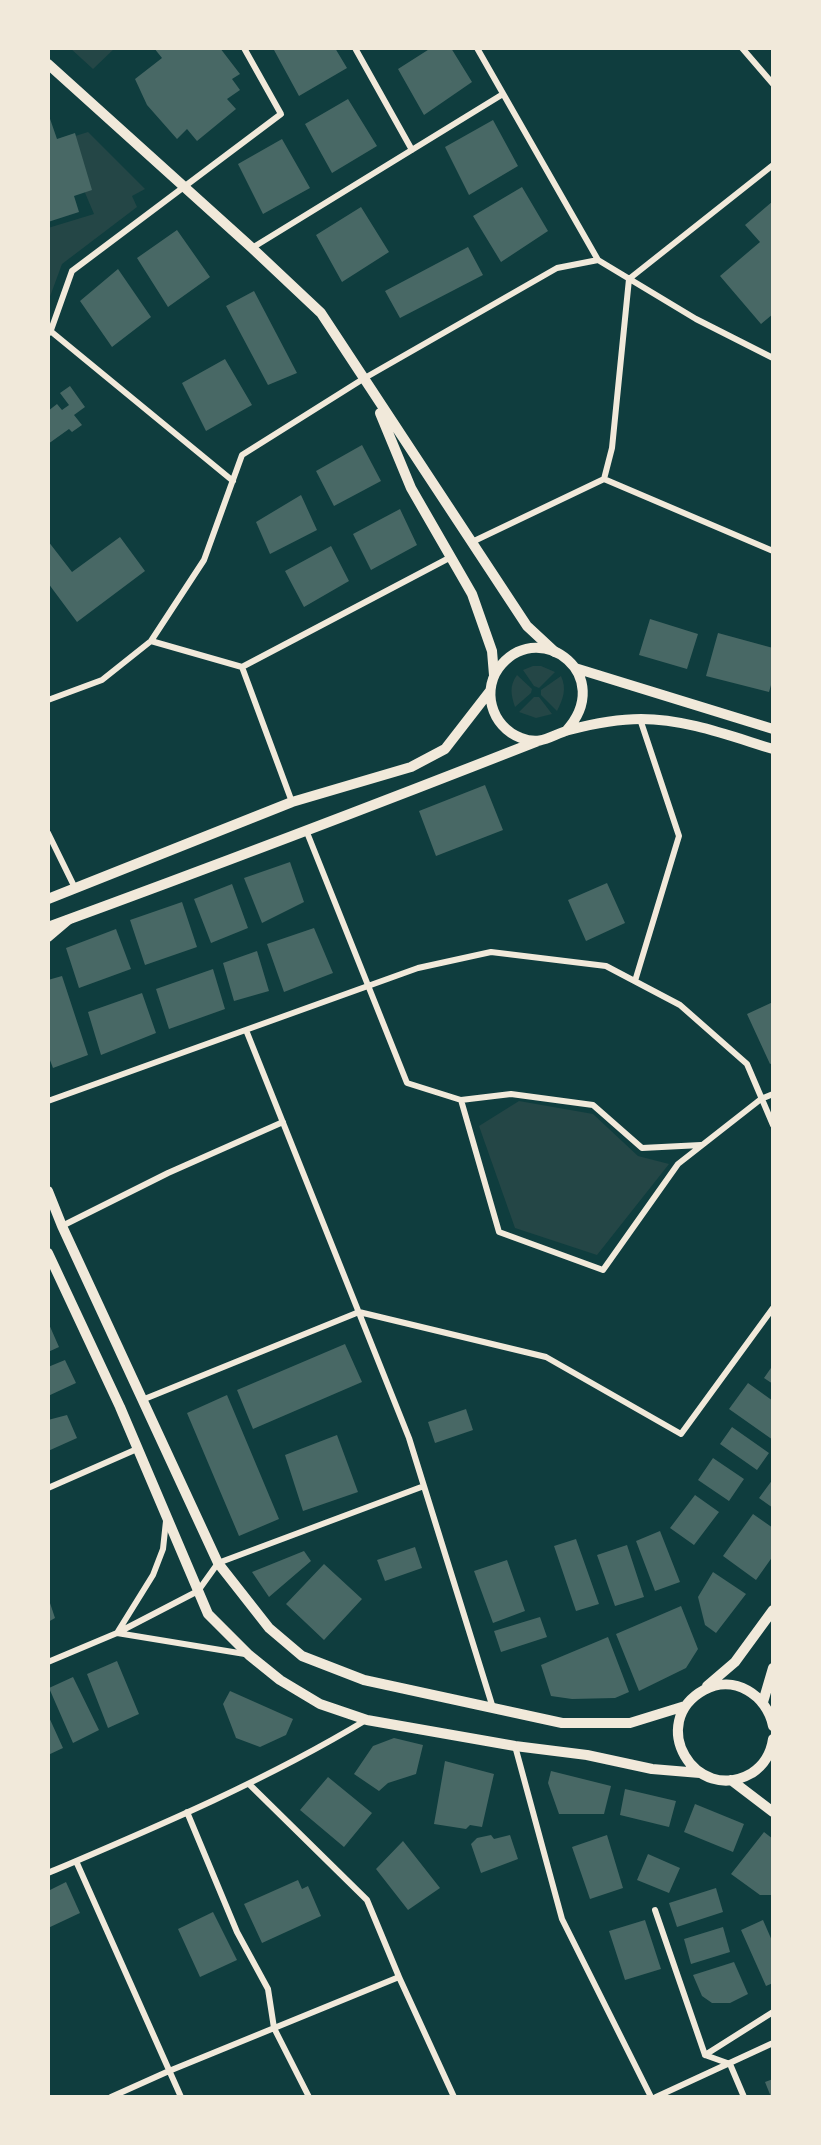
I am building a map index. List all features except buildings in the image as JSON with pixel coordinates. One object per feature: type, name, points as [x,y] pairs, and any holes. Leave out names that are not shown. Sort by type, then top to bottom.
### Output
[{"type":"main road","points":[[48,64],[321,313],[527,626],[555,652]]},
{"type":"main road","points":[[371,391],[411,488],[472,594],[492,651],[494,675]]},
{"type":"main road","points":[[538,741],[522,739],[509,732],[498,721],[492,706],[490,691],[494,675],[500,665],[520,651],[544,648],[567,658],[576,668],[582,681],[584,695],[582,708],[566,731]]},
{"type":"main road","points":[[576,668],[773,729]]},
{"type":"main road","points":[[48,899],[292,802],[411,767],[445,749],[490,691]]},
{"type":"main road","points":[[48,927],[371,807],[538,741],[553,738],[566,731],[600,723],[640,719],[688,724],[773,749]]},
{"type":"main road","points":[[48,937],[69,920]]},
{"type":"main road","points":[[48,1191],[62,1226],[218,1563],[269,1628],[302,1656],[364,1680],[562,1723],[630,1723],[685,1706]]},
{"type":"main road","points":[[48,1253],[120,1407],[208,1614],[249,1655],[280,1680],[320,1704],[367,1720],[515,1746],[587,1755],[652,1769],[700,1773],[720,1780],[745,1777],[756,1770],[766,1760],[772,1745]]},
{"type":"main road","points":[[700,1773],[689,1763],[681,1750],[678,1728],[685,1706],[735,1662],[773,1610]]},
{"type":"main road","points":[[763,1702],[773,1668]]},
{"type":"main road","points":[[696,1695],[709,1687],[724,1684],[738,1686],[752,1692],[763,1702],[771,1716],[773,1726]]},
{"type":"main road","points":[[731,1780],[773,1812]]},
{"type":"street","points":[[233,482],[49,331],[72,271],[280,114],[244,48]]},
{"type":"street","points":[[355,48],[412,150]]},
{"type":"street","points":[[477,48],[598,260],[696,320],[773,358]]},
{"type":"street","points":[[742,48],[773,84]]},
{"type":"street","points":[[252,248],[503,94]]},
{"type":"street","points":[[604,479],[612,448],[629,279],[773,165]]},
{"type":"street","points":[[48,700],[102,680],[151,641],[204,560],[242,455],[363,379],[557,268],[598,260]]},
{"type":"street","points":[[471,542],[604,479],[773,551]]},
{"type":"street","points":[[151,641],[242,667],[451,556]]},
{"type":"street","points":[[242,667],[292,802]]},
{"type":"street","points":[[635,981],[680,836],[640,719]]},
{"type":"street","points":[[306,830],[407,1083],[461,1100],[511,1094],[593,1105],[642,1148],[702,1145]]},
{"type":"street","points":[[48,833],[75,888]]},
{"type":"street","points":[[48,1101],[418,968],[491,952],[606,966],[680,1005],[747,1064],[773,1125]]},
{"type":"street","points":[[246,1030],[409,1438],[493,1709]]},
{"type":"street","points":[[461,1100],[499,1232],[603,1270],[678,1164],[762,1099],[773,1094]]},
{"type":"street","points":[[62,1226],[168,1173],[283,1122]]},
{"type":"street","points":[[142,1400],[359,1312],[546,1357],[681,1434],[773,1308]]},
{"type":"street","points":[[48,1488],[137,1449]]},
{"type":"street","points":[[48,1662],[117,1633],[198,1591],[218,1563],[424,1486]]},
{"type":"street","points":[[117,1633],[153,1575],[163,1549],[166,1519]]},
{"type":"street","points":[[117,1633],[249,1655]]},
{"type":"street","points":[[48,1873],[249,1784],[312,1753],[367,1720]]},
{"type":"street","points":[[515,1746],[562,1919],[651,2097]]},
{"type":"street","points":[[249,1784],[368,1900],[399,1977],[454,2097]]},
{"type":"street","points":[[188,1812],[237,1932],[268,1989],[274,2028],[309,2097]]},
{"type":"street","points":[[76,1861],[181,2097]]},
{"type":"street","points":[[655,1910],[705,2055]]},
{"type":"street","points":[[111,2097],[168,2071],[399,1977]]},
{"type":"street","points":[[705,2055],[773,2012]]},
{"type":"street","points":[[656,2097],[773,2043]]},
{"type":"street","points":[[705,2055],[730,2064],[744,2097]]},
{"type":"shaded area","points":[[70,48],[115,48],[93,69]]},
{"type":"shaded area","points":[[88,132],[145,189],[132,196],[137,207],[62,264],[48,302],[48,228],[94,214],[83,188],[69,138]]},
{"type":"shaded area","points":[[541,666],[555,672],[539,688],[534,686],[523,670]]},
{"type":"shaded area","points":[[517,675],[532,689],[531,693],[515,707],[511,691]]},
{"type":"shaded area","points":[[561,676],[564,694],[557,711],[541,695],[541,690]]},
{"type":"shaded area","points":[[534,697],[539,697],[552,714],[536,718],[519,712]]},
{"type":"shaded area","points":[[519,1101],[593,1114],[638,1156],[669,1164],[597,1255],[515,1228],[479,1126]]}]
